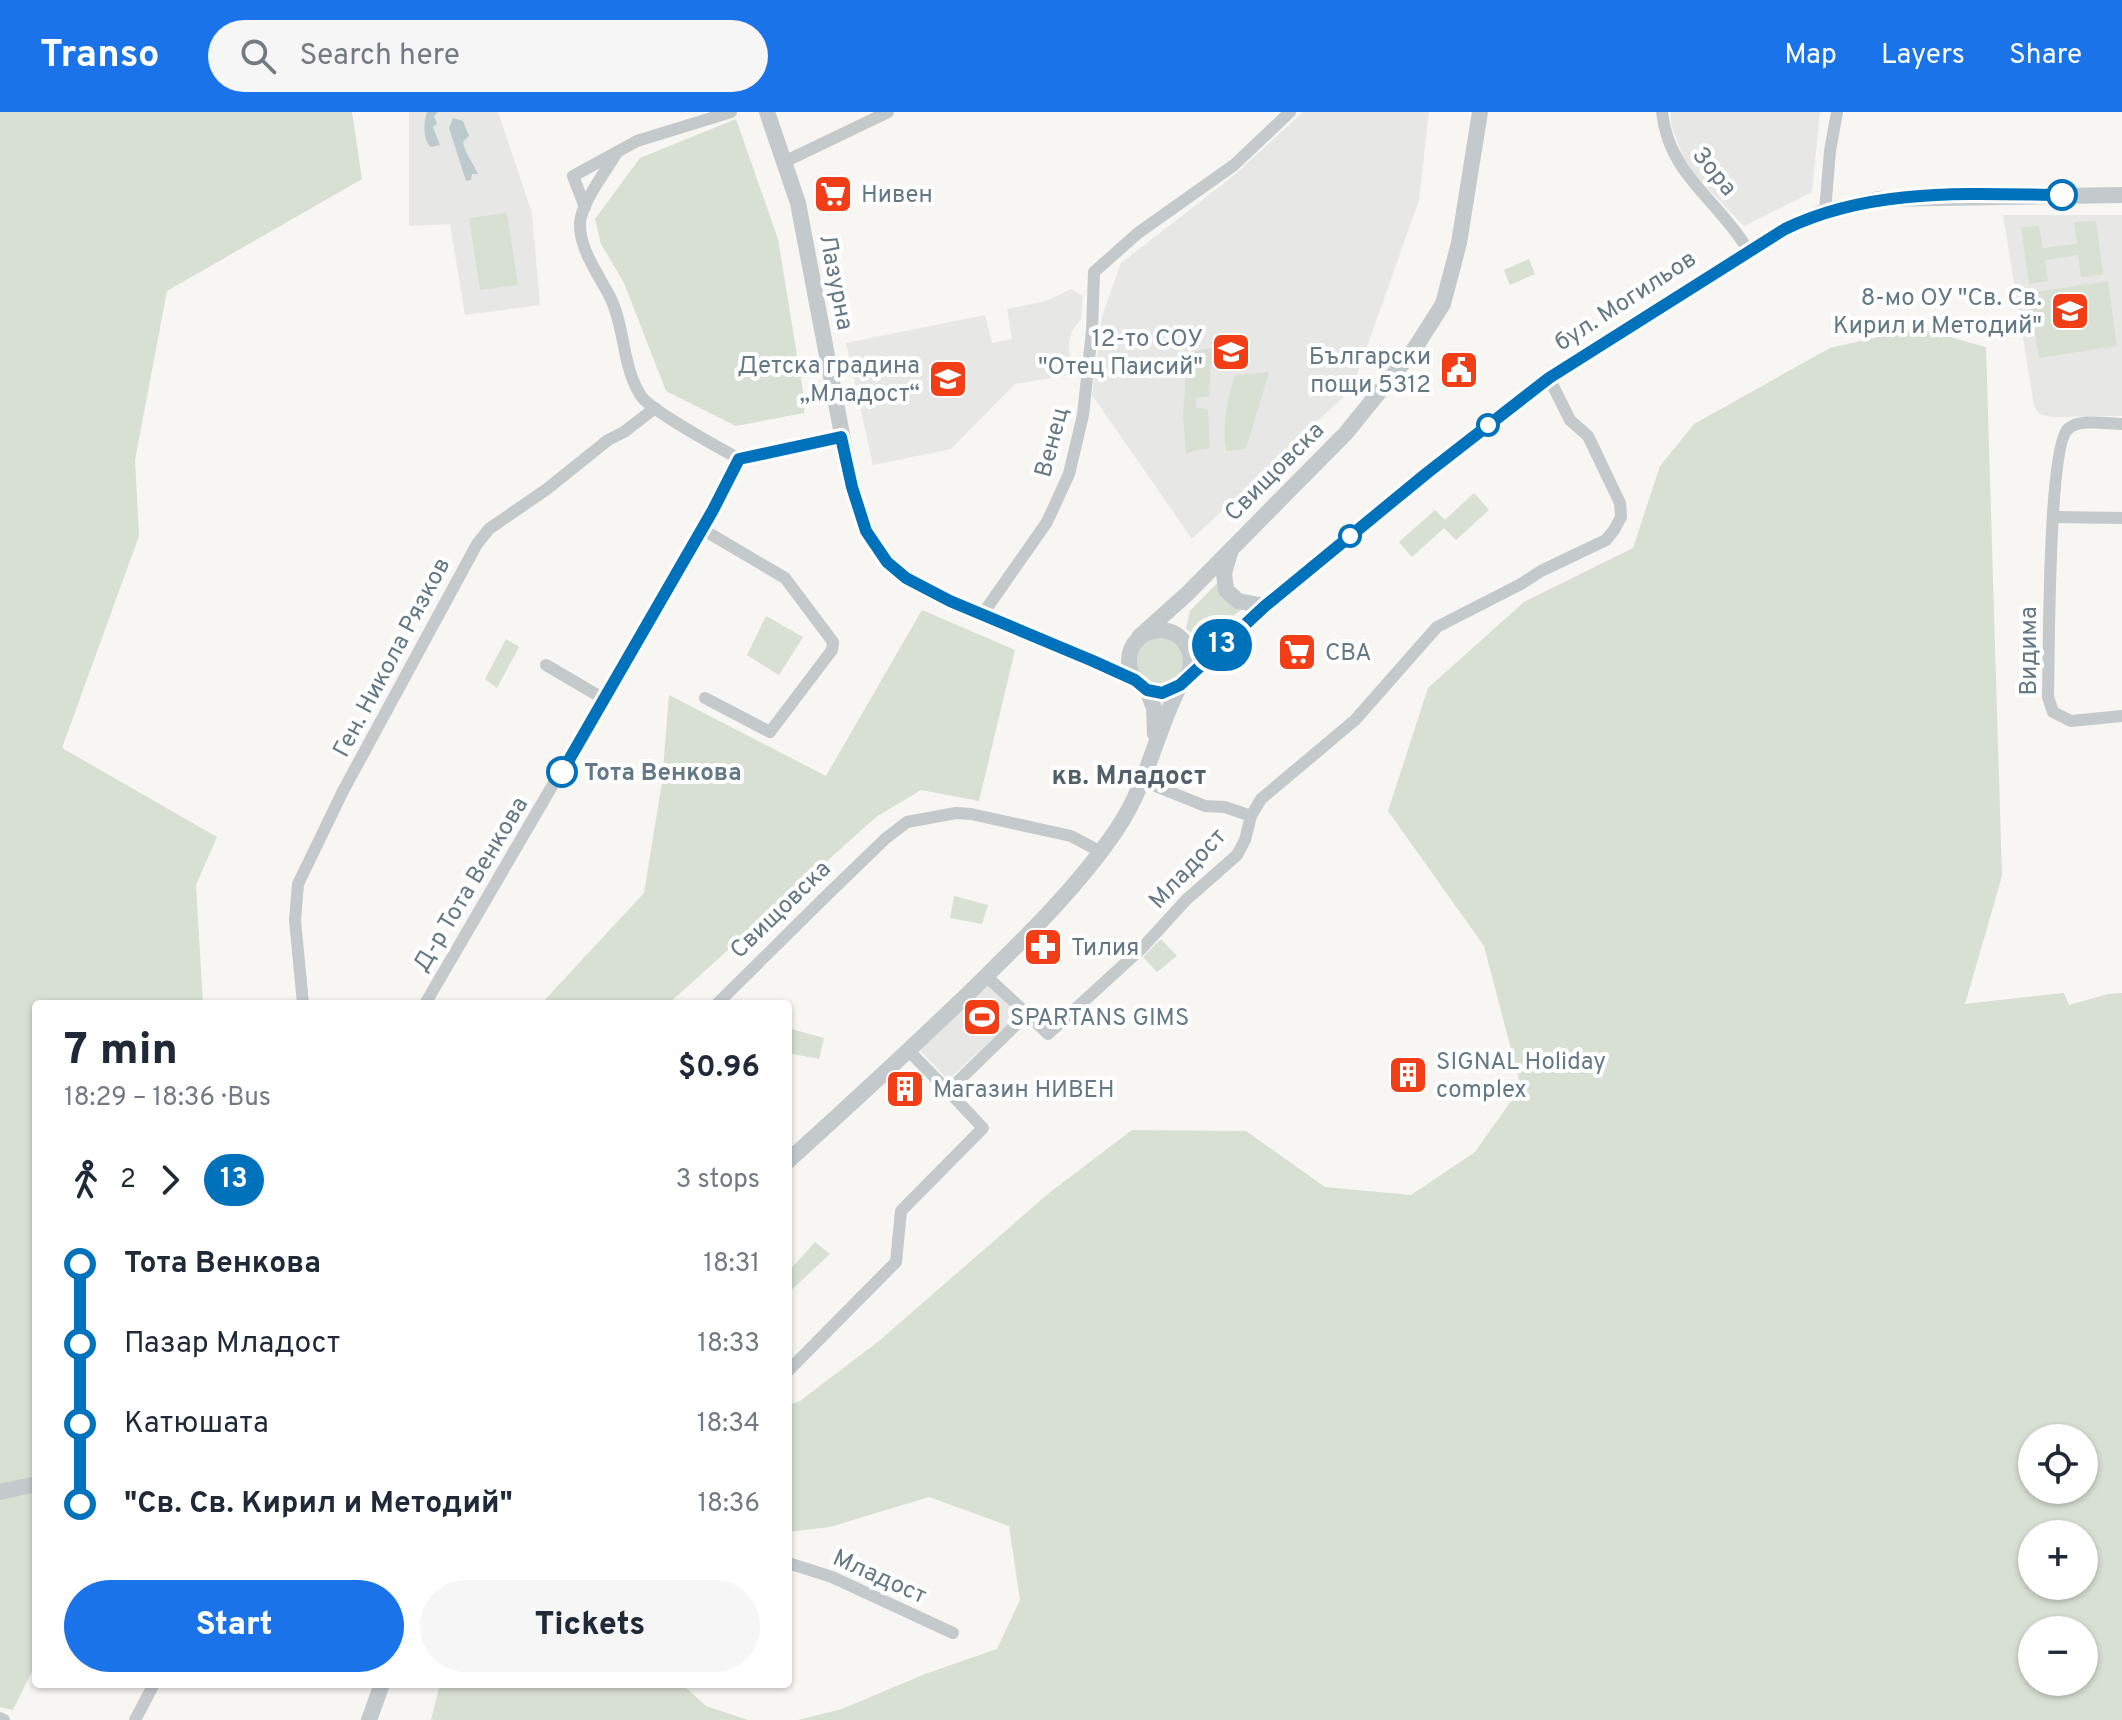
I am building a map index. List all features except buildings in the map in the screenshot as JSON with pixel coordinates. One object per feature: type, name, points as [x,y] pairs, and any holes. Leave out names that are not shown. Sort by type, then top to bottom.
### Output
[{"type":"street","points":[[585,207],[573,176],[637,141],[731,112]]},
{"type":"street","name":"Лазурна","points":[[767,112],[798,203],[841,437],[866,531],[887,562],[928,591],[1093,661],[1141,685]]},
{"type":"street","points":[[784,162],[888,112]]},
{"type":"street","name":"Венец","points":[[982,615],[1047,522],[1069,474],[1083,415],[1092,331],[1094,272],[1138,233],[1234,165],[1290,112]]},
{"type":"street","name":"Свищовска","points":[[1136,641],[1188,593],[1346,433],[1415,348],[1443,304],[1459,243],[1480,112]]},
{"type":"street","name":"Зора","points":[[1662,112],[1669,145],[1684,172],[1736,229],[1748,250]]},
{"type":"street","points":[[1825,211],[1837,112]]},
{"type":"street","points":[[617,152],[585,207],[580,223],[590,260],[613,305],[624,355],[640,395],[655,408],[739,459],[841,437]]},
{"type":"street","name":"бул. Могильов","points":[[1183,682],[1265,606],[1432,468],[1549,378],[1785,229],[1825,211],[1879,199],[2122,195]]},
{"type":"street","name":"Младост","points":[[1027,1014],[1048,1034],[1143,947],[1186,900],[1237,855],[1245,840],[1251,816],[1261,799],[1355,720],[1437,627],[1606,540],[1621,517],[1620,503],[1588,436],[1570,420],[1549,378]]},
{"type":"street","name":"Ген. Никола Рязков","points":[[303,1000],[295,920],[298,884],[343,791],[477,544],[489,529],[655,408]]},
{"type":"street","points":[[2122,424],[2076,424],[2064,433],[2060,442],[2053,517],[2122,518]]},
{"type":"street","name":"Д-р Тота Венкова","points":[[427,1000],[702,529],[739,459]]},
{"type":"street","name":"Видима","points":[[2053,517],[2050,706],[2058,716],[2071,721],[2122,716]]},
{"type":"street","points":[[702,529],[785,578],[829,632],[833,642],[832,650],[770,732],[705,698]]},
{"type":"street","points":[[1233,546],[1224,573],[1226,590],[1238,601],[1265,606]]},
{"type":"street","name":"Свищовска","points":[[1181,639],[1180,612],[1188,593]]},
{"type":"street","points":[[792,1157],[909,1051],[1035,927],[1118,828],[1143,781],[1155,743],[1191,662],[1181,639],[1165,630],[1154,630],[1118,658],[1093,661]]},
{"type":"street","name":"бул. Могильов","points":[[1181,639],[1211,644],[1231,636]]},
{"type":"street","points":[[1136,641],[1128,663],[1154,708],[1155,743]]},
{"type":"street","points":[[546,665],[604,699]]},
{"type":"street","points":[[1141,685],[1162,693],[1183,682]]},
{"type":"street","points":[[1143,781],[1205,806],[1225,807],[1251,816]]},
{"type":"street","name":"Свищовска","points":[[721,1000],[885,839],[907,822],[956,813],[971,814],[1071,836],[1101,852]]},
{"type":"street","points":[[948,1091],[1027,1014],[986,976]]},
{"type":"street","points":[[792,1367],[896,1262],[901,1211],[983,1128],[909,1051]]},
{"type":"street","points":[[0,1492],[32,1485]]},
{"type":"street","name":"Младост","points":[[792,1564],[832,1577],[953,1633]]},
{"type":"street","points":[[135,1720],[152,1688]]},
{"type":"street","points":[[369,1720],[381,1688]]},
{"type":"shaded area","points":[[0,112],[352,112],[362,179],[167,291],[135,460],[139,536],[62,748],[217,837],[196,885],[203,1000],[32,1000],[32,1671],[13,1710],[0,1707]]},
{"type":"shaded area","points":[[409,112],[498,112],[532,213],[540,305],[465,315],[450,224],[409,226]]},
{"type":"shaded area","points":[[427,112],[438,112],[434,116],[437,124],[433,127],[440,145],[431,147],[426,139]]},
{"type":"shaded area","name":"12-то СОУ \"Отец Паисий\"","points":[[1303,112],[1429,112],[1419,200],[1352,389],[1192,539],[1092,395],[1102,316],[1121,263],[1232,177]]},
{"type":"shaded area","points":[[1671,112],[1820,112],[1812,192],[1744,226],[1686,166],[1671,124]]},
{"type":"shaded area","points":[[453,118],[463,121],[469,136],[463,142],[478,174],[472,174],[471,180],[466,181],[449,128]]},
{"type":"shaded area","points":[[736,119],[778,239],[805,404],[804,413],[736,426],[666,391],[624,283],[601,244],[595,219],[640,158]]},
{"type":"shaded area","points":[[507,213],[518,285],[480,290],[469,218]]},
{"type":"shaded area","name":"8-мо ОУ \"Св. Св. Кирил и Методий\"","points":[[2003,215],[2122,215],[2122,416],[2051,417],[2039,414],[2034,406]]},
{"type":"shaded area","points":[[2096,221],[2103,274],[2081,277],[2078,255],[2045,260],[2048,281],[2029,284],[2021,227],[2039,226],[2043,248],[2077,244],[2074,222]]},
{"type":"shaded area","points":[[1529,259],[1535,274],[1510,285],[1504,270]]},
{"type":"shaded area","points":[[2108,281],[2117,346],[2039,358],[2029,293]]},
{"type":"shaded area","name":"Детска градина „Младост“","points":[[1071,289],[1083,296],[1081,319],[1072,331],[1069,342],[1070,375],[1015,384],[951,449],[873,465],[846,343],[985,315],[992,343],[1012,339],[1007,309],[1046,301]]},
{"type":"shaded area","points":[[1917,328],[1986,347],[2002,876],[1965,1004],[2064,993],[2069,1005],[2122,993],[2122,1720],[798,1720],[842,1709],[925,1674],[997,1649],[1020,1600],[1009,1526],[929,1497],[830,1527],[792,1532],[792,1404],[800,1401],[879,1341],[1049,1193],[1132,1130],[1246,1131],[1325,1187],[1411,1195],[1475,1152],[1521,1087],[1484,946],[1388,811],[1428,688],[1524,602],[1633,548],[1660,466],[1694,424],[1830,348]]},
{"type":"shaded area","points":[[1212,348],[1209,396],[1196,398],[1196,407],[1208,410],[1210,448],[1186,453],[1183,414],[1188,352]]},
{"type":"shaded area","points":[[1269,372],[1246,449],[1226,451],[1226,413],[1235,375]]},
{"type":"shaded area","points":[[1474,493],[1489,510],[1456,540],[1444,528],[1412,557],[1399,542],[1435,510],[1445,520]]},
{"type":"shaded area","points":[[1219,581],[1242,609],[1206,637],[1194,637],[1186,628],[1190,611]]},
{"type":"shaded area","points":[[922,610],[1015,650],[979,801],[921,790],[876,817],[672,1000],[545,1000],[644,893],[662,782],[669,695],[826,776]]},
{"type":"shaded area","points":[[766,616],[803,637],[779,675],[747,655]]},
{"type":"shaded area","points":[[1161,637],[1178,644],[1185,661],[1178,678],[1161,685],[1144,678],[1137,661],[1144,644]]},
{"type":"shaded area","points":[[506,639],[519,647],[497,688],[485,679]]},
{"type":"shaded area","points":[[954,896],[988,905],[982,924],[950,918]]},
{"type":"shaded area","points":[[1161,939],[1177,956],[1157,972],[1143,957]]},
{"type":"shaded area","points":[[988,985],[1018,1015],[948,1080],[920,1050]]},
{"type":"shaded area","points":[[792,1029],[824,1038],[819,1059],[792,1054]]},
{"type":"shaded area","points":[[815,1242],[830,1254],[792,1289],[792,1268]]},
{"type":"shaded area","points":[[439,1688],[686,1688],[706,1706],[748,1720],[431,1720]]},
{"type":"bus line","name":"13","points":[[562,772],[713,510],[739,459],[841,437],[866,531],[887,562],[906,578],[950,601],[1135,680],[1147,690],[1167,692],[1180,685],[1265,606],[1367,522],[1549,378],[1785,229],[1825,211],[1879,199],[2062,195]]},
{"type":"place","name":"Нивен","points":[[833,194]]},
{"type":"place","name":"8-мо ОУ \"Св. Св. Кирил и Методий\"","points":[[2070,311]]},
{"type":"place","name":"12-то СОУ \"Отец Паисий\"","points":[[1231,352]]},
{"type":"place","name":"Български пощи 5312","points":[[1459,370]]},
{"type":"place","name":"Детска градина „Младост“","points":[[948,379]]},
{"type":"place","name":"CBA","points":[[1297,652]]},
{"type":"place","name":"Тота Венкова","points":[[562,772]]},
{"type":"place","name":"Тилия","points":[[1043,947]]},
{"type":"place","name":"SPARTANS GIMS","points":[[982,1017]]},
{"type":"place","name":"SIGNAL Holiday complex","points":[[1408,1075]]},
{"type":"place","name":"Магазин НИВЕН","points":[[905,1089]]},
{"type":"district","name":"кв. Младост","points":[[1129,775]]}]
